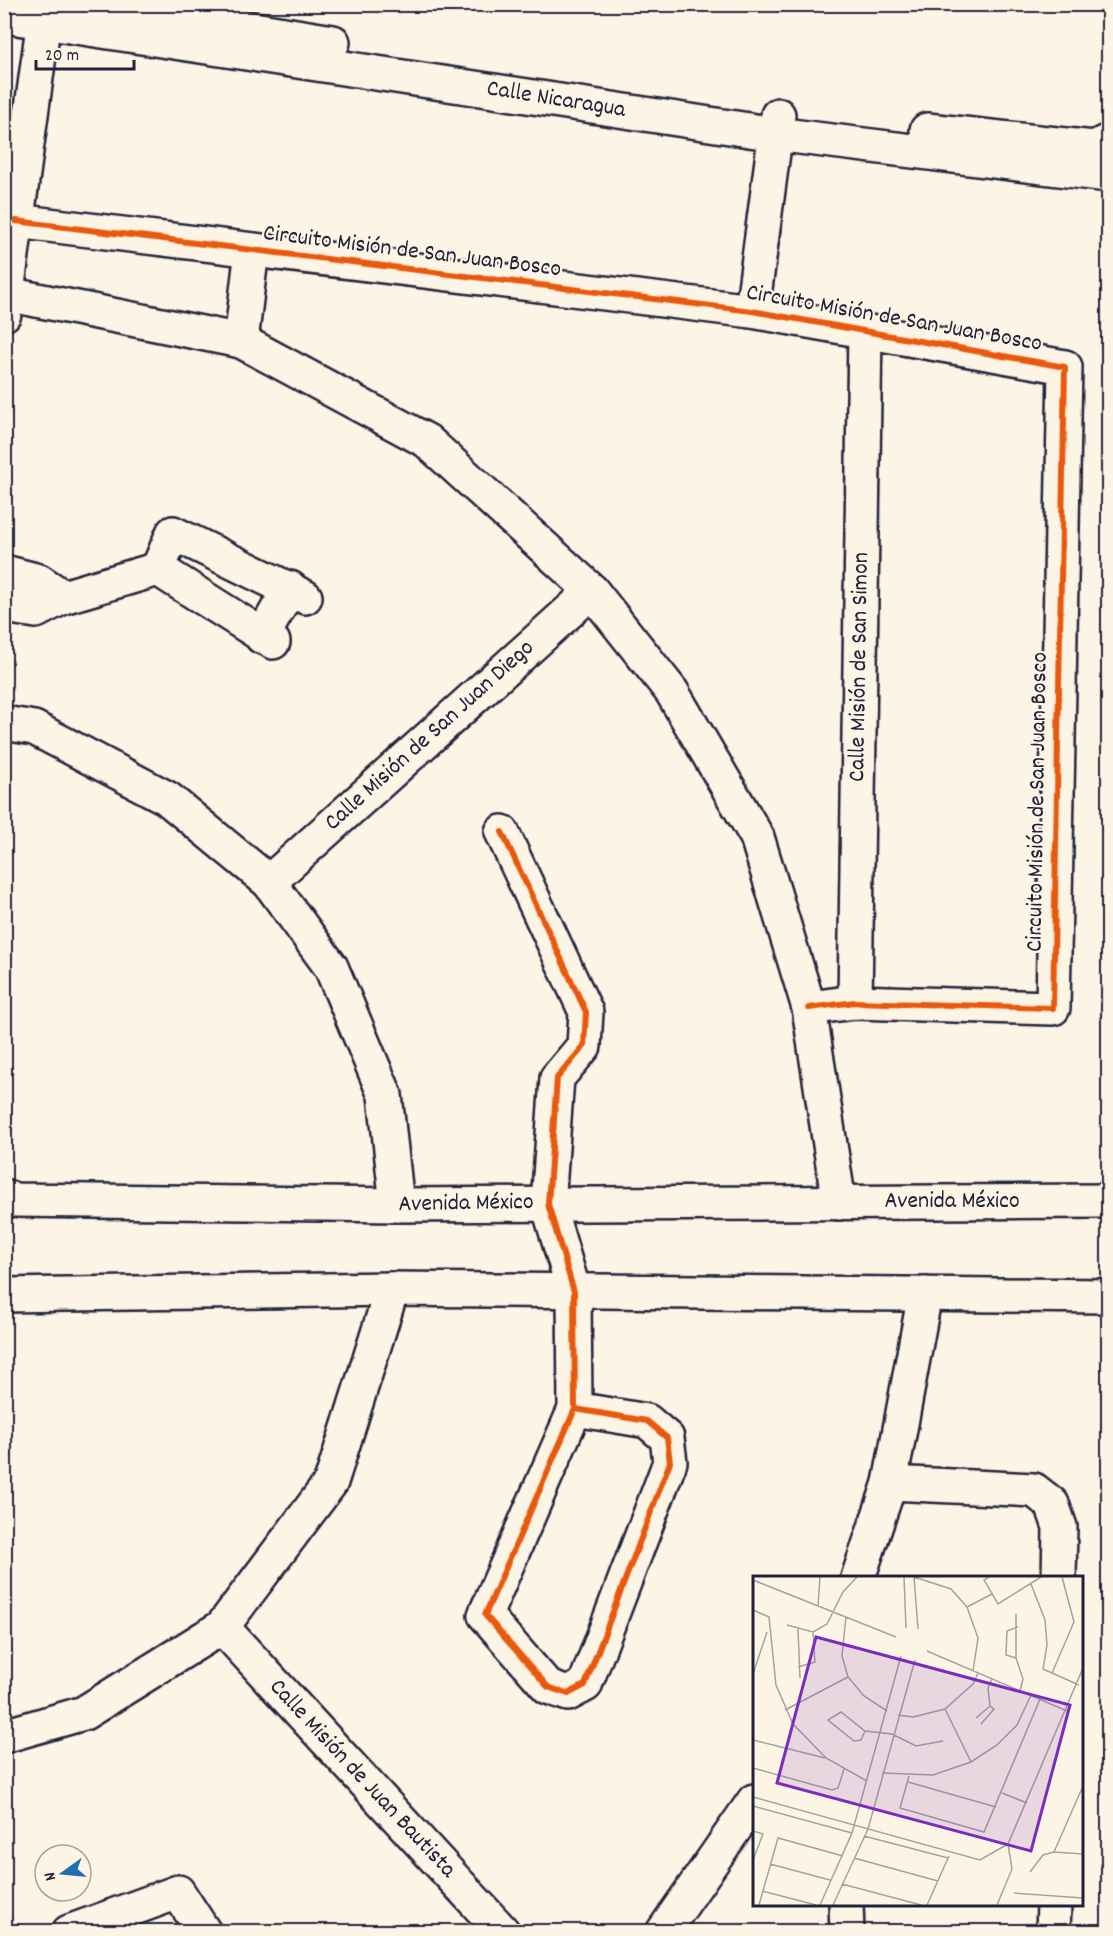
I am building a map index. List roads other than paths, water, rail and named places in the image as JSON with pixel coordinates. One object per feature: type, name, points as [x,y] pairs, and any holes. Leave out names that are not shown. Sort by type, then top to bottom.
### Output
[{"type":"street","name":"Calle Nicaragua","points":[[100,4],[776,125]]},
{"type":"street","name":"Calle Nicaragua","points":[[4,16],[45,13],[776,125],[1105,160]]},
{"type":"street","points":[[45,13],[6,304],[241,341],[427,441],[592,591],[672,692],[757,837],[809,1008],[838,1203]]},
{"type":"street","points":[[752,311],[776,125]]},
{"type":"street","name":"Circuito Misión de San Juan Bosco","points":[[16,221],[752,311],[1065,367],[1053,1008],[855,1002],[809,1008]]},
{"type":"street","points":[[241,341],[252,250]]},
{"type":"street","name":"Calle Misión de San Simon","points":[[855,1002],[865,332]]},
{"type":"street","points":[[4,606],[36,611],[63,597],[158,568],[173,533],[297,593],[267,640],[158,568]]},
{"type":"street","points":[[4,572],[39,581],[63,597]]},
{"type":"street","name":"Calle Misión de San Juan Diego","points":[[268,882],[592,591]]},
{"type":"street","points":[[4,723],[34,728],[167,798],[268,882],[332,967],[385,1095],[397,1205]]},
{"type":"street","points":[[502,832],[586,1012],[584,1046],[557,1078],[548,1204],[574,1292],[575,1409],[485,1615],[548,1686],[568,1694],[585,1685],[670,1462],[667,1438],[647,1421],[575,1409]]},
{"type":"street","name":"Avenida México","points":[[4,1196],[15,1200],[397,1205],[1108,1201]]},
{"type":"street","points":[[4,1736],[84,1713],[222,1627],[331,1482],[392,1289]]},
{"type":"street","points":[[4,1295],[392,1289],[1108,1296]]},
{"type":"street","points":[[859,1576],[890,1483],[926,1294]]},
{"type":"street","points":[[890,1483],[1034,1490],[1052,1504],[1060,1527],[1059,1576]]},
{"type":"street","name":"Calle Misión de Juan Bautista","points":[[222,1627],[503,1932]]},
{"type":"street","points":[[663,1932],[753,1802]]},
{"type":"street","points":[[69,1932],[178,1892],[204,1932]]},
{"type":"street","points":[[846,1906],[846,1932]]},
{"type":"street","points":[[1053,1932],[1054,1906]]}]
